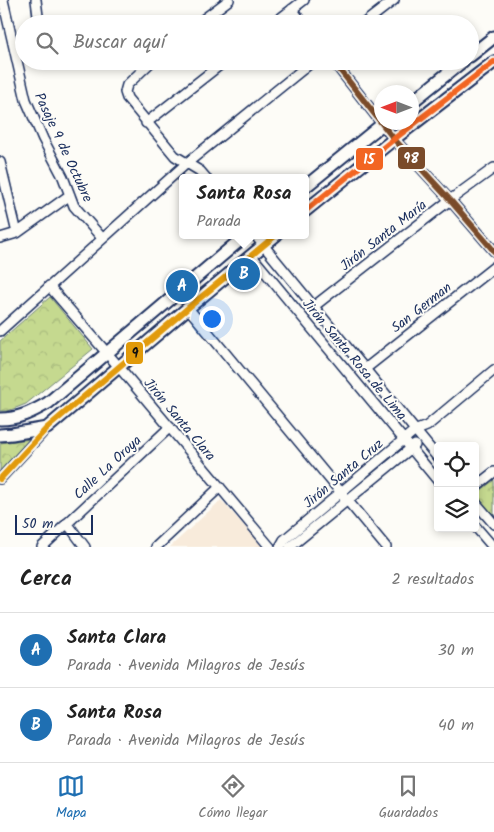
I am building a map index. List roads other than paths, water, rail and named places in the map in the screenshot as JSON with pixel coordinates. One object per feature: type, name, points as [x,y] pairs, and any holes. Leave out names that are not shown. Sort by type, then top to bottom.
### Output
[{"type":"street","points":[[36,0],[38,15]]},
{"type":"street","points":[[209,15],[229,0]]},
{"type":"street","points":[[284,15],[304,0]]},
{"type":"street","points":[[375,15],[394,0]]},
{"type":"street","name":"Pasaje 9 de Octubre","points":[[2,4],[15,56]]},
{"type":"street","points":[[292,9],[296,15]]},
{"type":"street","points":[[479,49],[494,37]]},
{"type":"street","points":[[309,208],[394,138],[494,62]]},
{"type":"street","name":"Pasaje 9 de Octubre","points":[[18,70],[26,100],[43,139],[63,177],[74,206],[102,238]]},
{"type":"street","points":[[143,70],[127,85],[125,92],[127,98],[175,156],[203,174]]},
{"type":"street","points":[[146,123],[214,70]]},
{"type":"street","points":[[0,331],[187,163],[302,70]]},
{"type":"street","points":[[340,70],[374,111]]},
{"type":"street","points":[[419,96],[452,70]]},
{"type":"street","points":[[309,184],[375,130]]},
{"type":"street","points":[[389,130],[494,251]]},
{"type":"street","points":[[0,162],[17,233]]},
{"type":"street","name":"Jirón Santa María","points":[[313,306],[494,168]]},
{"type":"street","points":[[0,238],[17,233],[70,195]]},
{"type":"street","points":[[0,420],[12,419],[33,412],[48,403],[241,239]]},
{"type":"street","name":"Jirón Santa Rosa de Lima","points":[[258,239],[434,454]]},
{"type":"street","points":[[0,479],[47,428],[271,239]]},
{"type":"street","name":"Jirón Santa Rosa de Lima","points":[[251,255],[434,476]]},
{"type":"street","name":"San German","points":[[365,369],[494,267]]},
{"type":"street","name":"Jirón Santa Clara","points":[[49,286],[270,547]]},
{"type":"street","points":[[188,308],[386,547]]},
{"type":"street","name":"Jirón Santa Cruz","points":[[280,547],[284,540],[414,431],[427,426],[494,370]]},
{"type":"street","name":"Jirón Santa Cruz","points":[[290,547],[411,449],[421,439],[427,426]]},
{"type":"street","name":"Calle La Oroya","points":[[42,547],[170,427]]},
{"type":"street","points":[[0,435],[47,428]]},
{"type":"street","points":[[479,484],[494,472]]},
{"type":"street","points":[[156,547],[220,487]]},
{"type":"street","points":[[479,507],[494,524]]},
{"type":"street","points":[[67,523],[85,547]]},
{"type":"street","points":[[479,531],[492,547]]},
{"type":"place","name":"Santa Rosa","points":[[244,274]]},
{"type":"place","name":"Santa Clara","points":[[182,286]]}]
